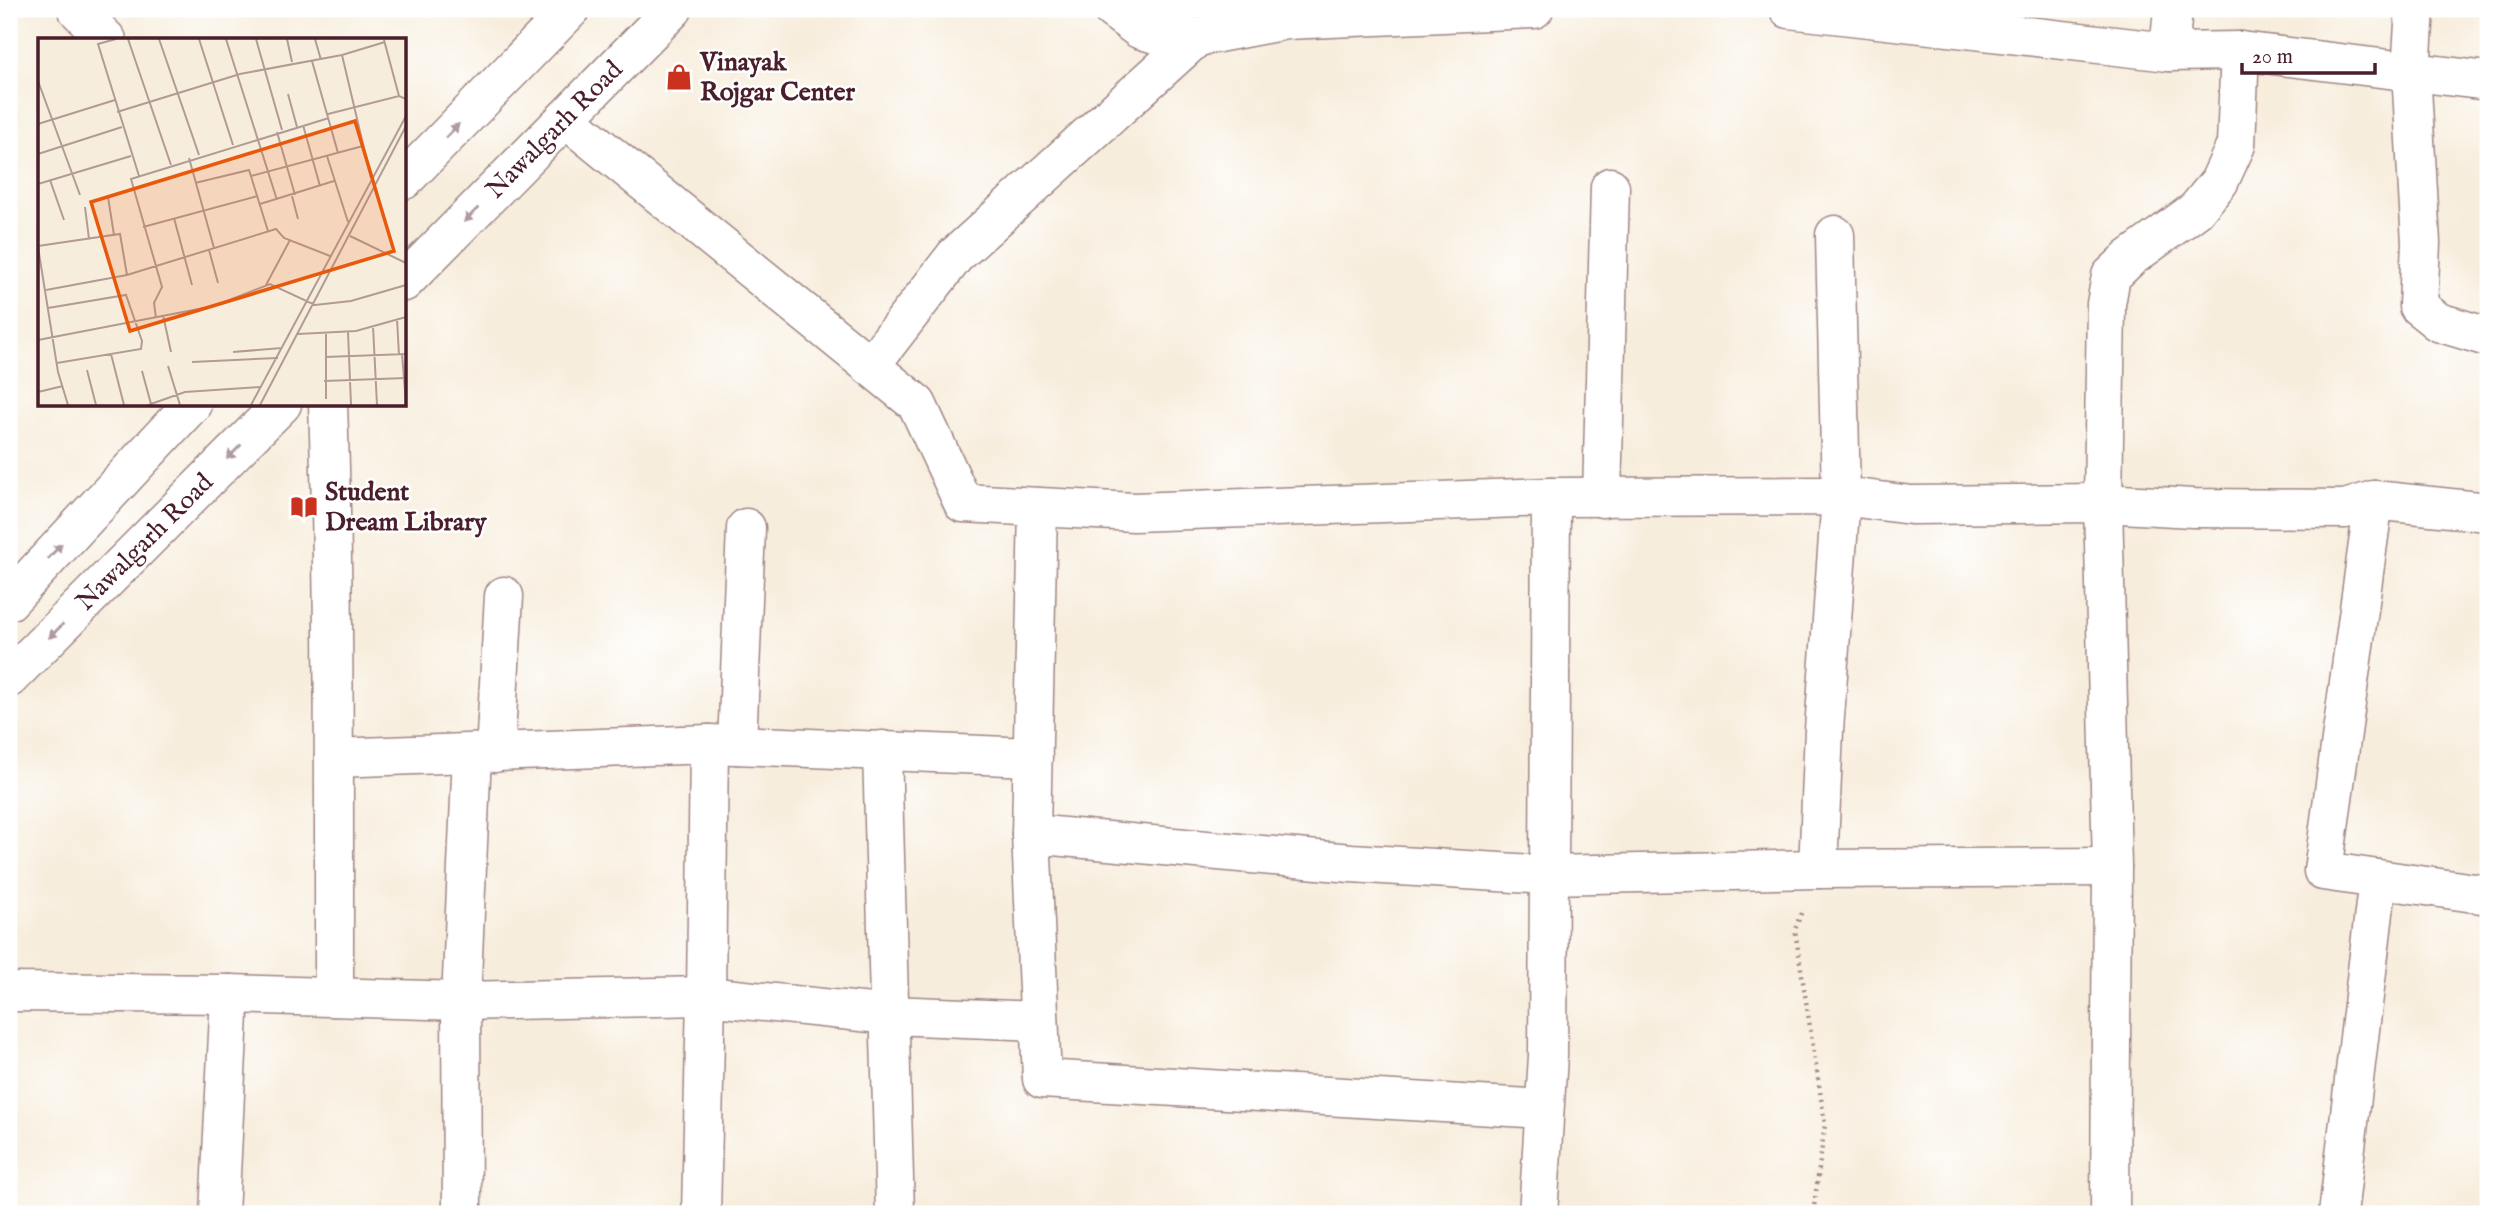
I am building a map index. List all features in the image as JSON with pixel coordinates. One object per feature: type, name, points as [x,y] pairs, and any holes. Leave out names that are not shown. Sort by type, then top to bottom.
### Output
[{"type":"street","points":[[78,9],[105,38]]},
{"type":"street","points":[[406,178],[571,9]]},
{"type":"street","name":"Nawalgarh Road","points":[[406,280],[673,9]]},
{"type":"street","points":[[1112,9],[1139,29],[1159,35],[1197,37],[1286,20],[1534,9]]},
{"type":"street","points":[[1789,9],[2169,52],[2240,51],[2488,81]]},
{"type":"street","points":[[2169,52],[2173,9]]},
{"type":"street","points":[[2415,9],[2411,71],[2421,243],[2417,306],[2438,322],[2488,337]]},
{"type":"street","points":[[870,366],[955,256],[1197,37]]},
{"type":"street","points":[[2110,1214],[2112,867],[2103,503],[2106,304],[2111,276],[2130,258],[2196,210],[2219,182],[2236,145],[2240,51]]},
{"type":"street","points":[[566,119],[917,404],[963,503],[1134,512],[1551,497],[1841,496],[1911,505],[2103,503],[2193,508],[2345,509],[2374,500],[2488,512]]},
{"type":"street","points":[[1602,498],[1610,187]]},
{"type":"street","points":[[1818,869],[1824,730],[1841,496],[1835,235]]},
{"type":"street","points":[[9,601],[190,406]]},
{"type":"street","name":"Nawalgarh Road","points":[[9,678],[280,406]]},
{"type":"street","points":[[328,406],[334,758],[334,997]]},
{"type":"street","points":[[1538,1214],[1548,1056],[1551,497]]},
{"type":"street","points":[[2374,500],[2323,871],[2488,895]]},
{"type":"street","points":[[1038,507],[1031,834],[1042,1079],[1544,1109]]},
{"type":"street","points":[[701,1214],[706,996],[723,745],[746,528]]},
{"type":"street","points":[[462,1214],[461,1001],[484,753],[504,596]]},
{"type":"street","points":[[334,758],[723,745],[1032,757]]},
{"type":"street","points":[[882,750],[895,1214]]},
{"type":"street","points":[[1031,834],[1351,863],[1549,875],[1818,869],[2112,867]]},
{"type":"street","points":[[2338,1214],[2378,879]]},
{"type":"street","points":[[9,992],[230,994],[461,1001],[706,996],[890,1015],[1039,1021]]},
{"type":"street","points":[[219,1214],[230,994]]},
{"type":"path","points":[[1813,1214],[1825,1124],[1795,930],[1818,869]]},
{"type":"place","name":"Vinayak Rojgar Center","points":[[679,77]]},
{"type":"place","name":"Student Dream Library","points":[[304,507]]}]
